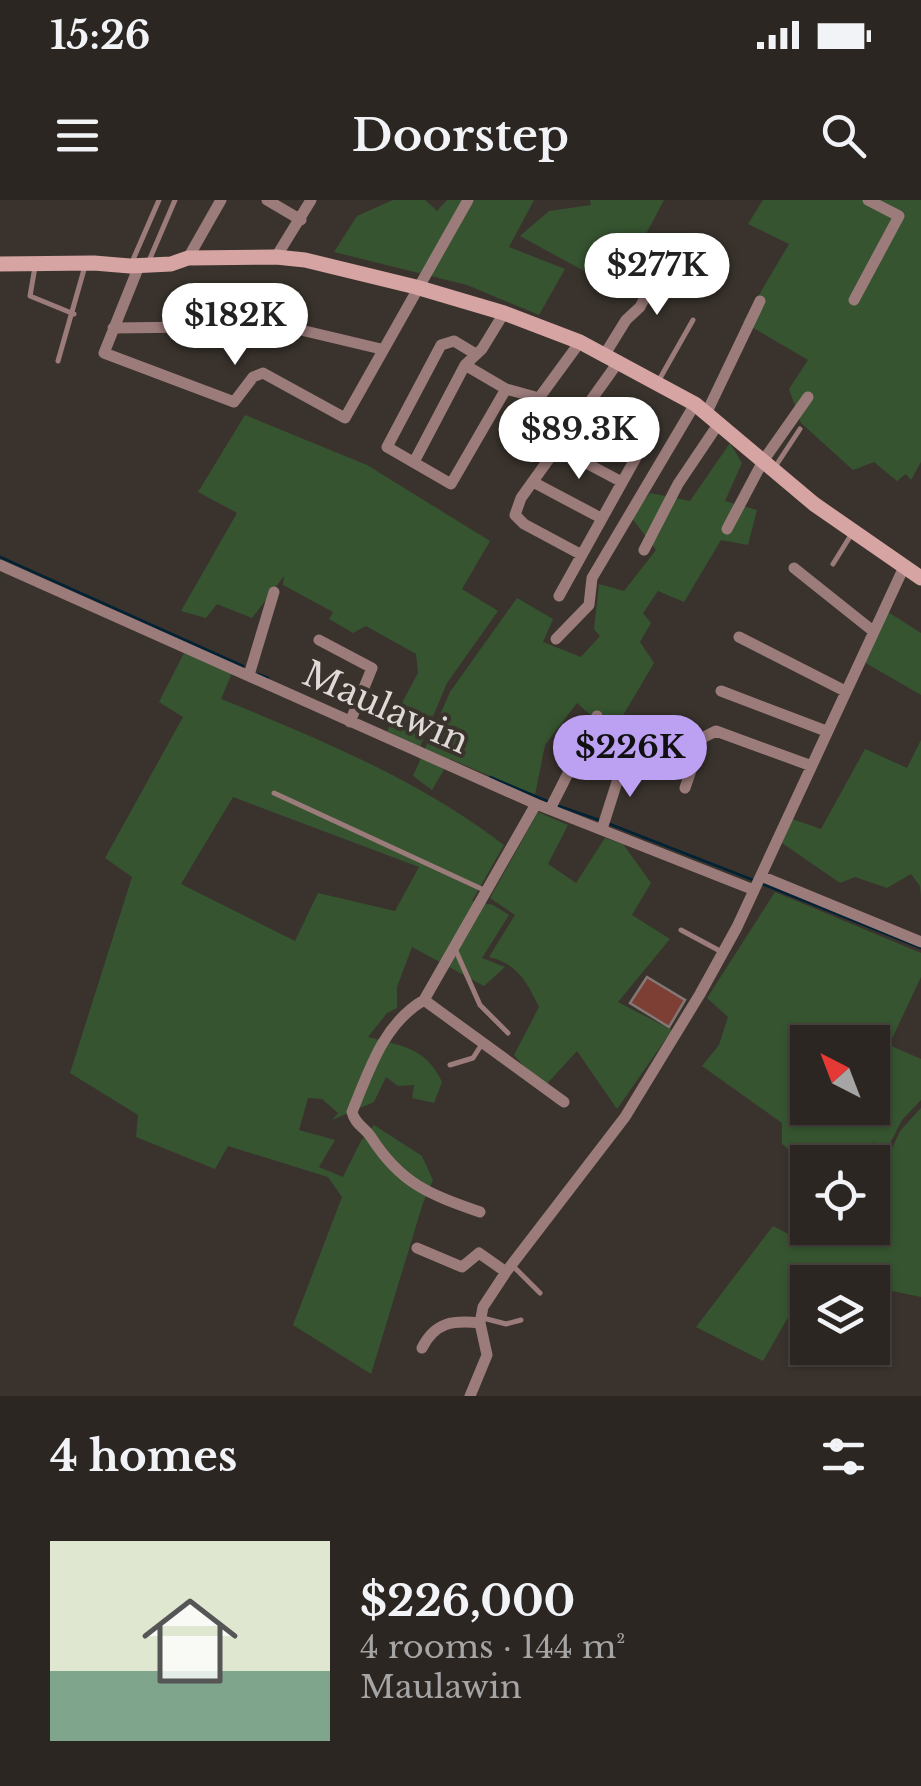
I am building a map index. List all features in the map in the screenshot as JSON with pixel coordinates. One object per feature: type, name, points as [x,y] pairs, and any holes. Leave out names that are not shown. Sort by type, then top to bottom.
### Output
[{"type":"main road","points":[[0,264],[138,266],[171,264],[188,258],[276,257],[416,287],[504,313],[580,342],[658,382],[707,413],[853,532],[921,578]]},
{"type":"street","points":[[188,258],[221,200]]},
{"type":"street","points":[[267,200],[302,220]]},
{"type":"street","points":[[276,257],[302,220],[310,200]]},
{"type":"street","points":[[138,266],[104,353],[234,402],[262,373],[345,418],[468,200]]},
{"type":"street","points":[[854,300],[898,216],[868,200]]},
{"type":"street","points":[[580,554],[516,515],[521,498],[583,414],[612,358],[626,320],[640,307],[667,256]]},
{"type":"street","points":[[644,550],[760,301]]},
{"type":"street","points":[[414,462],[465,365],[474,353],[482,350],[504,313]]},
{"type":"street","points":[[113,328],[284,326],[381,349]]},
{"type":"street","points":[[474,353],[454,341],[441,345],[387,447],[451,484],[506,389]]},
{"type":"street","points":[[465,365],[506,389],[540,398],[580,342]]},
{"type":"street","points":[[727,529],[808,396]]},
{"type":"street","points":[[556,640],[589,605],[592,578],[707,413]]},
{"type":"street","points":[[559,596],[638,447],[583,414]]},
{"type":"street","points":[[556,447],[620,480]]},
{"type":"street","points":[[532,482],[600,517]]},
{"type":"street","name":"Maulawin","points":[[0,564],[536,804],[754,890]]},
{"type":"street","points":[[470,1396],[487,1354],[480,1320],[509,1268],[625,1116],[723,952],[743,901],[761,876],[904,567]]},
{"type":"street","points":[[794,568],[874,631]]},
{"type":"street","points":[[249,676],[274,592]]},
{"type":"street","points":[[739,637],[844,692]]},
{"type":"street","points":[[319,640],[372,668],[350,722]]},
{"type":"street","points":[[721,690],[826,730]]},
{"type":"street","points":[[550,809],[597,716]]},
{"type":"street","points":[[685,788],[702,738],[716,731],[810,765]]},
{"type":"street","points":[[602,829],[624,760]]},
{"type":"street","points":[[480,1212],[414,1185],[384,1160],[352,1112],[370,1067],[392,1028],[399,1017],[424,1000],[536,804]]},
{"type":"street","points":[[761,876],[921,942]]},
{"type":"street","points":[[424,1000],[564,1102]]},
{"type":"street","points":[[416,1248],[462,1267],[479,1253],[509,1268]]},
{"type":"street","points":[[422,1348],[437,1327],[458,1320],[480,1320]]},
{"type":"lane","points":[[138,266],[159,200]]},
{"type":"lane","points":[[138,266],[175,200]]},
{"type":"lane","points":[[58,361],[86,263]]},
{"type":"lane","points":[[36,264],[30,296],[74,314]]},
{"type":"lane","points":[[658,382],[693,320]]},
{"type":"lane","points":[[768,466],[800,429]]},
{"type":"lane","points":[[833,564],[853,532]]},
{"type":"lane","points":[[274,793],[487,891]]},
{"type":"lane","points":[[681,930],[723,952]]},
{"type":"lane","points":[[456,948],[480,1005],[508,1033]]},
{"type":"lane","points":[[450,1065],[474,1058],[482,1044]]},
{"type":"lane","points":[[509,1268],[540,1293]]},
{"type":"lane","points":[[480,1320],[506,1324],[521,1320]]},
{"type":"green space","points":[[393,200],[425,200],[437,211],[447,200],[534,200],[509,247],[565,269],[539,315],[467,285],[334,252],[357,216]]},
{"type":"green space","points":[[590,200],[664,200],[628,268],[595,277],[520,236],[549,211],[591,205]]},
{"type":"green space","points":[[763,200],[921,200],[921,462],[911,480],[906,474],[897,481],[874,462],[853,470],[801,423],[789,389],[808,360],[743,322],[789,244],[748,224]]},
{"type":"green space","points":[[245,415],[367,465],[490,541],[462,589],[498,611],[447,683],[420,747],[387,731],[418,673],[416,654],[366,626],[353,633],[329,619],[333,612],[283,585],[284,576],[252,618],[217,604],[206,618],[181,611],[237,513],[198,492]]},
{"type":"green space","points":[[730,443],[742,463],[725,501],[757,510],[748,545],[721,540],[684,602],[658,591],[643,613],[651,623],[640,642],[654,663],[612,734],[577,703],[545,745],[535,795],[450,759],[432,790],[413,776],[450,692],[517,598],[553,619],[543,642],[581,657],[600,636],[594,629],[599,584],[624,591],[656,550],[631,517],[650,493],[690,501]]},
{"type":"green space","points":[[888,612],[921,633],[921,695],[864,662]]},
{"type":"green space","points":[[184,653],[232,673],[221,699],[403,781],[504,845],[472,901],[493,905],[509,915],[482,958],[505,967],[484,986],[412,947],[397,987],[397,1008],[387,1013],[368,1037],[402,1046],[428,1061],[442,1082],[434,1103],[412,1098],[414,1085],[398,1086],[386,1077],[374,1102],[332,1120],[338,1113],[322,1099],[308,1098],[299,1130],[335,1140],[319,1167],[343,1177],[374,1125],[422,1156],[433,1180],[371,1374],[293,1325],[342,1197],[328,1177],[228,1146],[215,1169],[136,1137],[138,1115],[70,1073],[132,877],[105,858],[183,717],[159,702]],"holes":[[[233,797],[419,867],[395,911],[318,893],[295,941],[181,884]]]},
{"type":"green space","points":[[921,740],[921,898],[920,886],[911,874],[887,888],[855,877],[840,883],[782,843],[792,819],[821,829],[865,749],[907,768]]},
{"type":"green space","points":[[538,812],[568,825],[548,864],[576,883],[605,838],[623,844],[651,883],[632,915],[670,939],[618,1002],[672,1030],[617,1109],[577,1051],[543,1088],[514,1055],[539,1007],[520,975],[489,957],[515,915],[490,898]]},
{"type":"green space","points":[[775,892],[921,953],[921,977],[890,1043],[890,1025],[790,1025],[790,1125],[890,1125],[890,1045],[921,1059],[921,1100],[902,1120],[889,1145],[790,1145],[790,1151],[782,1144],[782,1123],[702,1066],[719,1045],[728,1017],[707,998]]},
{"type":"green space","points":[[921,1108],[921,1297],[890,1291],[890,1265],[790,1265],[790,1314],[763,1361],[696,1327],[773,1226],[790,1235],[790,1245],[890,1245],[890,1153],[900,1131]]},
{"type":"building","points":[[647,977],[685,1000],[669,1027],[630,1003]]},
{"type":"waterway","points":[[0,557],[243,666]]},
{"type":"waterway","points":[[258,674],[268,678]]},
{"type":"waterway","points":[[490,777],[547,801]]},
{"type":"waterway","points":[[559,806],[599,820]]},
{"type":"waterway","points":[[607,823],[753,880]]},
{"type":"waterway","points":[[760,883],[921,948]]}]
